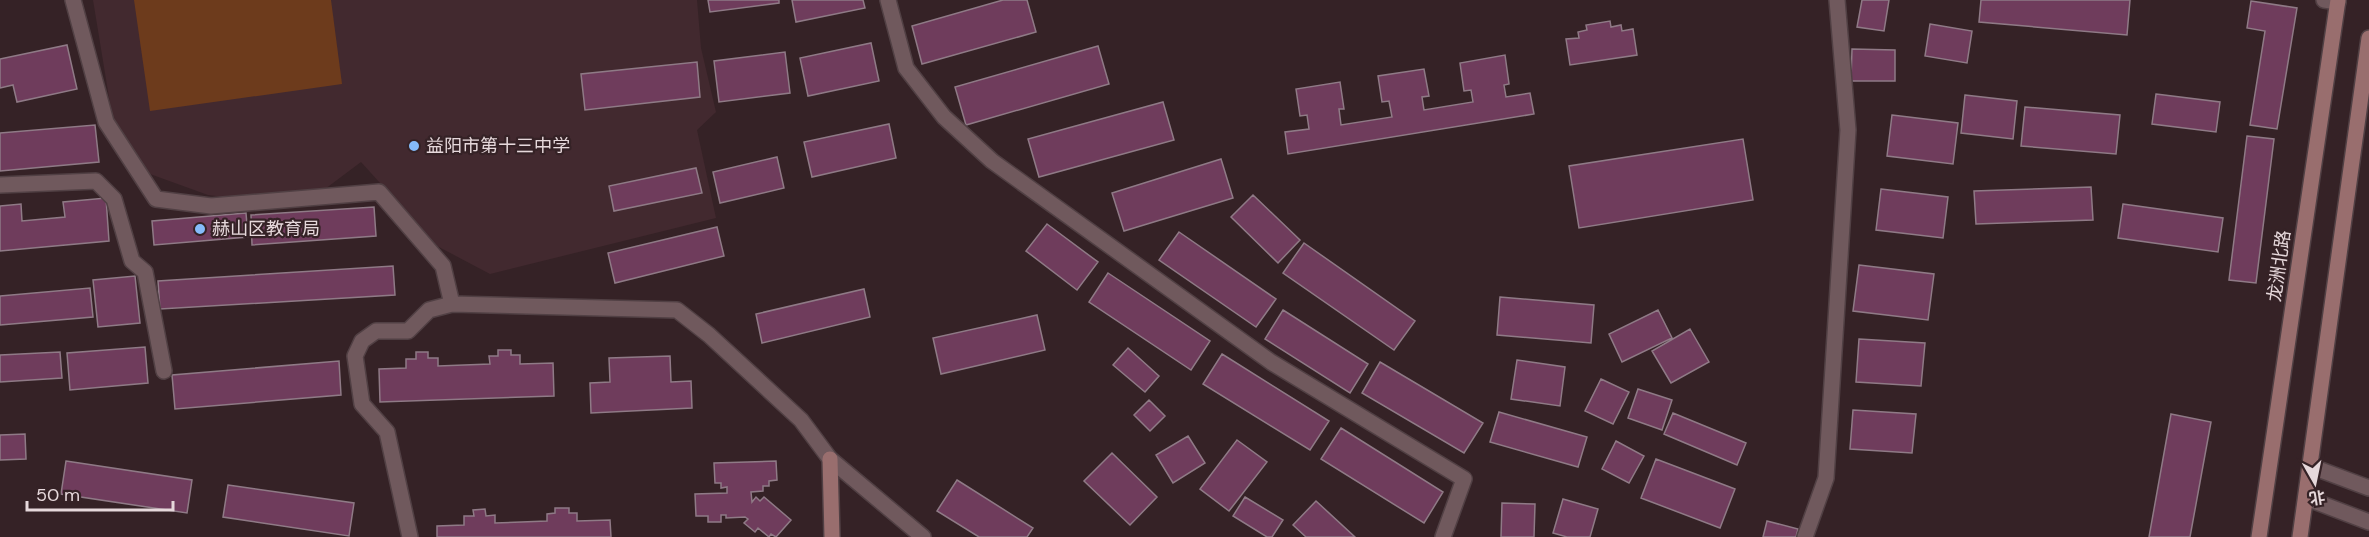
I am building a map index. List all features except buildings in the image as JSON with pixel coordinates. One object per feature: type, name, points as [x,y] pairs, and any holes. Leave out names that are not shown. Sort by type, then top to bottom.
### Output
[{"type":"main road","name":"龙洲北路","points":[[2259,537],[2333,1]]},
{"type":"main road","points":[[2300,537],[2369,38]]},
{"type":"main road","points":[[830,459],[832,537]]},
{"type":"street","points":[[73,0],[106,122],[156,199],[211,206],[379,192],[443,266],[452,304]]},
{"type":"street","points":[[888,0],[906,68],[944,117],[992,161],[1271,363],[1464,480],[1443,537]]},
{"type":"street","points":[[1804,537],[1826,478],[1848,130],[1837,0]]},
{"type":"street","points":[[0,185],[96,180],[114,199],[132,261],[145,272],[164,371]]},
{"type":"street","points":[[410,537],[387,432],[362,404],[355,356],[362,341],[376,331],[408,331],[429,310],[452,304],[677,310],[708,335],[801,420],[830,459],[923,537]]},
{"type":"street","points":[[2310,465],[2369,488]]},
{"type":"street","points":[[2306,498],[2369,522]]},
{"type":"shaded area","name":"益阳市第十三中学","points":[[93,0],[697,0],[701,48],[716,112],[697,130],[716,218],[490,274],[437,246],[361,162],[325,189],[256,201],[208,195],[150,174],[114,128]]},
{"type":"shaded area","points":[[134,0],[331,0],[342,84],[150,111]]},
{"type":"place","name":"益阳市第十三中学","points":[[414,146]]},
{"type":"place","name":"赫山区教育局","points":[[200,229]]}]
